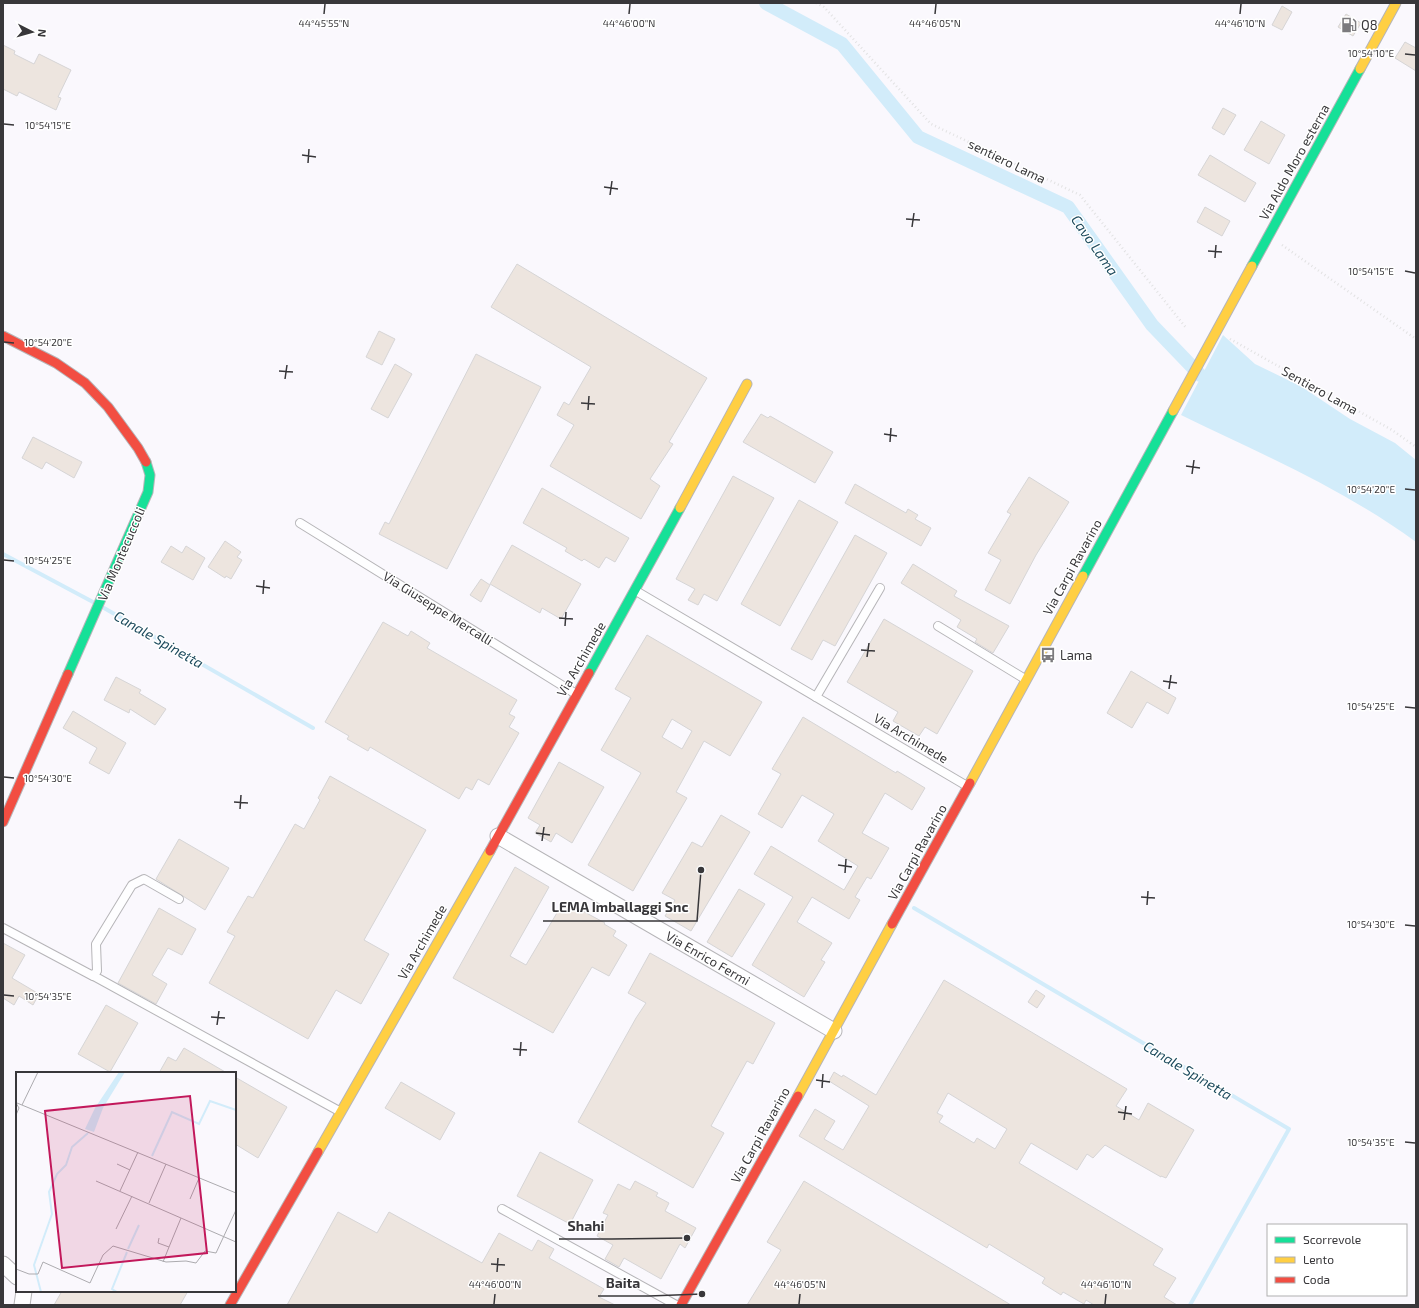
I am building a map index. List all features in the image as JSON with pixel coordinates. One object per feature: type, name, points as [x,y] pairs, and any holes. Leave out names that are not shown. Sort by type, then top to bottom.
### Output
[{"type":"street","name":"Via Aldo Moro esterna","points":[[1173,409],[1219,334],[1268,235],[1396,3]]},
{"type":"street","name":"Via Montecuccoli","points":[[3,336],[58,365],[85,383],[104,402],[137,446],[147,462],[151,474],[148,492],[3,822]]},
{"type":"street","name":"Via Archimede","points":[[230,1305],[339,1111],[498,836],[576,694],[636,590],[747,384]]},
{"type":"street","name":"Via Carpi Ravarino","points":[[681,1305],[834,1031],[1173,409]]},
{"type":"street","name":"Via Enrico Fermi","points":[[498,836],[834,1031]]},
{"type":"street","points":[[3,1264],[16,1276]]},
{"type":"street","points":[[22,1305],[24,1292]]},
{"type":"lane","name":"Via Giuseppe Mercalli","points":[[300,523],[576,694]]},
{"type":"lane","points":[[816,697],[880,588]]},
{"type":"lane","name":"Via Archimede","points":[[636,590],[968,786]]},
{"type":"lane","points":[[938,626],[1026,680]]},
{"type":"lane","points":[[92,975],[97,971],[96,944],[132,885],[144,879],[179,898]]},
{"type":"lane","points":[[3,928],[92,975],[105,984],[339,1111]]},
{"type":"lane","points":[[502,1210],[676,1305]]},
{"type":"path","name":"sentiero Lama","points":[[816,3],[824,8],[931,124],[1080,196],[1187,330]]},
{"type":"path","points":[[1268,235],[1416,339]]},
{"type":"path","name":"Sentiero Lama","points":[[1219,334],[1392,430],[1416,447]]},
{"type":"water","points":[[1223,335],[1255,364],[1302,387],[1350,419],[1395,443],[1416,460],[1416,542],[1360,505],[1302,473],[1181,415]]},
{"type":"building","points":[[1282,6],[1292,12],[1282,30],[1272,25]]},
{"type":"building","name":"Q8","points":[[1346,14],[1361,23],[1353,36],[1338,27]]},
{"type":"building","points":[[1405,42],[1416,48],[1416,71],[1395,58]]},
{"type":"building","points":[[3,45],[15,51],[14,54],[34,64],[39,54],[71,70],[58,97],[61,98],[56,110],[19,92],[17,96],[3,89]]},
{"type":"building","points":[[1223,108],[1236,115],[1224,135],[1212,128]]},
{"type":"building","points":[[1261,121],[1285,135],[1269,164],[1244,150]]},
{"type":"building","points":[[1210,155],[1256,183],[1245,202],[1198,175]]},
{"type":"building","points":[[1205,207],[1230,221],[1222,236],[1197,222]]},
{"type":"building","points":[[517,264],[707,378],[669,442],[673,444],[650,479],[660,486],[641,519],[550,466],[574,425],[557,415],[564,402],[569,405],[591,367],[491,307]]},
{"type":"building","points":[[379,331],[395,339],[382,365],[366,357]]},
{"type":"building","points":[[476,354],[541,387],[447,569],[379,534],[385,522],[389,524]]},
{"type":"building","points":[[395,364],[412,374],[388,418],[371,409]]},
{"type":"building","points":[[761,414],[768,418],[770,416],[833,452],[815,483],[743,442]]},
{"type":"building","points":[[33,437],[82,462],[74,478],[46,462],[42,469],[22,458]]},
{"type":"building","points":[[733,476],[774,498],[717,601],[704,594],[698,605],[688,600],[695,589],[676,579]]},
{"type":"building","points":[[1029,477],[1069,502],[1036,555],[1010,604],[985,590],[1001,560],[988,553],[1011,514],[1007,512]]},
{"type":"building","points":[[855,484],[906,513],[908,509],[918,515],[915,519],[931,528],[921,546],[845,503]]},
{"type":"building","points":[[542,488],[629,538],[615,562],[606,557],[599,568],[584,559],[582,561],[565,551],[567,548],[523,523]]},
{"type":"building","points":[[799,500],[838,522],[780,626],[741,604]]},
{"type":"building","points":[[855,535],[887,553],[835,646],[823,640],[812,660],[791,649]]},
{"type":"building","points":[[225,541],[241,552],[237,557],[242,560],[231,579],[226,576],[225,578],[208,567]]},
{"type":"building","points":[[512,545],[581,584],[561,619],[542,608],[540,613],[490,584]]},
{"type":"building","points":[[171,546],[182,553],[186,546],[205,558],[193,580],[161,562]]},
{"type":"building","points":[[913,564],[957,591],[954,596],[1009,626],[993,653],[975,642],[977,639],[957,627],[961,620],[901,583]]},
{"type":"building","points":[[481,579],[490,585],[481,602],[470,595]]},
{"type":"building","points":[[884,619],[973,671],[937,734],[925,727],[919,736],[893,721],[898,712],[847,682]]},
{"type":"building","points":[[383,622],[408,636],[411,631],[430,643],[427,648],[517,700],[509,714],[515,717],[509,727],[519,733],[489,785],[478,779],[472,790],[466,787],[459,799],[370,747],[368,751],[347,739],[349,736],[325,722]]},
{"type":"building","points":[[647,635],[762,702],[730,756],[704,741],[676,792],[687,798],[633,891],[588,865],[641,773],[601,750],[631,698],[615,689]],"holes":[[[672,719],[692,731],[682,749],[662,737]]]},
{"type":"building","points":[[1131,671],[1176,698],[1168,714],[1147,702],[1132,728],[1107,713]]},
{"type":"building","points":[[116,677],[141,690],[139,693],[166,709],[155,725],[130,709],[129,713],[104,700]]},
{"type":"building","points":[[73,711],[126,743],[109,774],[89,763],[97,748],[63,728]]},
{"type":"building","points":[[803,717],[896,773],[897,771],[925,788],[912,810],[885,793],[862,833],[889,848],[871,879],[867,877],[855,897],[860,900],[849,919],[812,897],[797,922],[832,943],[821,960],[825,962],[804,997],[752,965],[793,897],[754,874],[771,846],[844,890],[858,866],[818,841],[834,814],[802,795],[782,828],[758,814],[781,774],[772,769]]},
{"type":"building","points":[[559,762],[604,787],[572,843],[556,833],[551,842],[535,833],[540,825],[528,818]]},
{"type":"building","points":[[330,776],[426,830],[364,940],[389,954],[361,1004],[336,990],[308,1039],[209,983],[235,936],[227,932],[248,896],[253,898],[295,824],[304,829],[320,800],[318,798]]},
{"type":"building","points":[[721,815],[750,832],[691,931],[665,916],[675,900],[662,893],[692,842],[702,847]]},
{"type":"building","points":[[179,839],[229,868],[205,910],[156,879]]},
{"type":"building","points":[[515,867],[549,887],[510,956],[526,965],[564,901],[605,923],[604,924],[616,931],[613,936],[627,945],[609,976],[592,967],[553,1033],[453,978]]},
{"type":"building","points":[[739,889],[765,904],[732,957],[707,942]]},
{"type":"building","points":[[159,908],[196,929],[182,955],[168,948],[152,975],[167,984],[156,1004],[118,983]]},
{"type":"building","points":[[3,943],[25,955],[12,978],[39,994],[33,1005],[19,996],[14,1005],[3,998]]},
{"type":"building","points":[[650,953],[775,1023],[753,1064],[747,1061],[711,1126],[724,1133],[693,1188],[578,1122],[636,1018],[646,1003],[628,993]]},
{"type":"building","points":[[944,980],[1127,1089],[1116,1106],[1139,1120],[1148,1103],[1194,1130],[1166,1178],[1161,1177],[1105,1145],[1093,1158],[1087,1154],[1077,1170],[1031,1143],[1019,1163],[1163,1249],[1153,1265],[1176,1278],[1164,1297],[1177,1305],[1094,1305],[1086,1300],[1084,1304],[1063,1292],[1061,1295],[1042,1283],[1045,1278],[989,1244],[987,1248],[799,1136],[815,1109],[835,1121],[824,1139],[843,1150],[869,1106],[829,1081],[834,1072],[842,1077],[843,1075],[876,1095]],"holes":[[[948,1093],[1007,1129],[995,1149],[977,1138],[974,1143],[939,1122],[943,1116],[937,1113]]]},
{"type":"building","points":[[1036,990],[1045,996],[1037,1008],[1028,1002]]},
{"type":"building","points":[[106,1005],[138,1023],[110,1072],[78,1054]]},
{"type":"building","points":[[184,1048],[225,1072],[160,1072],[168,1057],[176,1061]]},
{"type":"building","points":[[236,1078],[287,1107],[258,1158],[236,1145]]},
{"type":"building","points":[[401,1082],[455,1113],[440,1140],[385,1108]]},
{"type":"building","points":[[540,1152],[593,1180],[570,1224],[517,1196]]},
{"type":"building","points":[[635,1181],[658,1193],[656,1196],[669,1203],[665,1211],[696,1228],[685,1248],[680,1244],[661,1279],[624,1258],[619,1267],[605,1259],[613,1245],[597,1236],[608,1215],[603,1213],[618,1184],[630,1190]]},
{"type":"building","points":[[804,1181],[1011,1305],[747,1305],[781,1250],[767,1242]]},
{"type":"building","points":[[338,1212],[377,1233],[389,1212],[482,1263],[499,1233],[532,1251],[538,1240],[554,1249],[549,1258],[604,1289],[599,1297],[615,1305],[287,1305]]},
{"type":"building","points":[[61,1292],[187,1292],[180,1305],[54,1305]]},
{"type":"waterway","name":"Cavo Lama","points":[[766,3],[842,44],[918,137],[1068,207],[1152,325],[1200,375]]},
{"type":"waterway","name":"Canale Spinetta","points":[[3,554],[93,602]]},
{"type":"waterway","name":"Canale Spinetta","points":[[104,608],[313,728]]},
{"type":"waterway","name":"Canale Spinetta","points":[[914,908],[1289,1129],[1190,1305]]},
{"type":"traffic: fast","points":[[1252,266],[1360,69]]},
{"type":"traffic: fast","points":[[1083,576],[1173,411]]},
{"type":"traffic: fast","points":[[68,674],[148,492],[150,475],[146,462]]},
{"type":"traffic: fast","points":[[589,673],[680,508]]},
{"type":"traffic: slow","points":[[1360,69],[1396,3]]},
{"type":"traffic: slow","points":[[1173,411],[1252,266]]},
{"type":"traffic: slow","points":[[680,508],[747,384]]},
{"type":"traffic: slow","points":[[970,783],[1083,576]]},
{"type":"traffic: slow","points":[[318,1152],[490,851]]},
{"type":"traffic: slow","points":[[798,1096],[892,924]]},
{"type":"traffic: jam","points":[[3,336],[56,363],[85,383],[108,407],[138,448],[146,462]]},
{"type":"traffic: jam","points":[[490,851],[589,673]]},
{"type":"traffic: jam","points":[[3,822],[68,674]]},
{"type":"traffic: jam","points":[[892,924],[970,783]]},
{"type":"traffic: jam","points":[[681,1305],[798,1096]]},
{"type":"traffic: jam","points":[[230,1305],[318,1152]]},
{"type":"place","name":"Q8","points":[[1349,25]]},
{"type":"place","name":"Lama","points":[[1048,655]]},
{"type":"place","name":"LEMA Imballaggi Snc","points":[[701,870]]},
{"type":"place","name":"Shahi","points":[[687,1238]]},
{"type":"place","name":"Baita","points":[[702,1294]]}]
